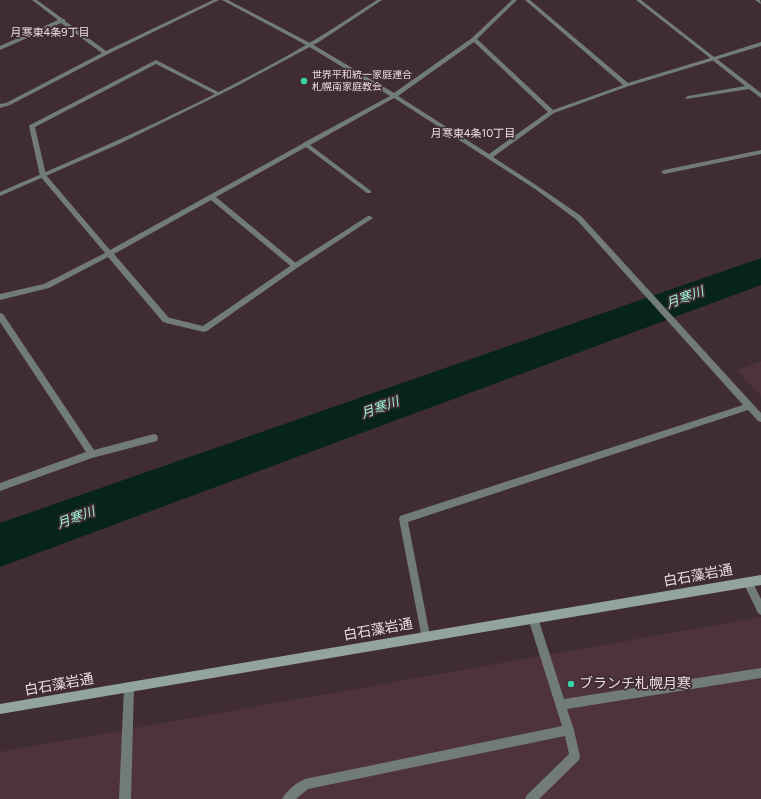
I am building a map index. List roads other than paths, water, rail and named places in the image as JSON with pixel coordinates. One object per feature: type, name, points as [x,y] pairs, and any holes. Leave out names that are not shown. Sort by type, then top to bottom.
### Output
[{"type":"main road","name":"白石藻岩通","points":[[0,709],[761,580]]},
{"type":"street","points":[[34,0],[106,53]]},
{"type":"street","points":[[0,106],[8,104],[106,53],[217,0]]},
{"type":"street","points":[[224,0],[310,45],[394,96],[537,188],[579,218],[761,419]]},
{"type":"street","points":[[0,194],[43,176],[219,94],[310,45],[380,0]]},
{"type":"street","points":[[0,297],[46,286],[110,253],[304,144],[394,96],[474,40],[515,0]]},
{"type":"street","points":[[527,0],[627,85]]},
{"type":"street","points":[[638,0],[761,96]]},
{"type":"street","points":[[757,0],[761,3]]},
{"type":"street","points":[[0,48],[63,20]]},
{"type":"street","points":[[474,40],[552,112]]},
{"type":"street","points":[[489,157],[552,112],[627,85],[761,44]]},
{"type":"street","points":[[219,94],[156,62],[32,126],[43,176],[166,320],[204,329],[295,266],[370,218]]},
{"type":"street","points":[[688,98],[750,87]]},
{"type":"street","points":[[304,144],[369,192]]},
{"type":"street","points":[[664,172],[761,152]]},
{"type":"street","points":[[211,196],[295,266]]},
{"type":"street","points":[[0,316],[92,454]]},
{"type":"street","points":[[425,636],[403,519],[749,406]]},
{"type":"street","points":[[0,487],[92,454],[154,438]]},
{"type":"street","points":[[748,582],[761,610]]},
{"type":"street","points":[[531,799],[575,756],[569,730],[533,618]]},
{"type":"street","points":[[561,705],[761,673]]},
{"type":"street","points":[[125,799],[129,687]]},
{"type":"street","points":[[288,799],[305,784],[569,730]]},
{"type":"waterway","name":"月寒川","points":[[0,545],[761,271]]},
{"type":"place","name":"世界平和統一家庭連合 札幌南家庭教会","points":[[304,81]]},
{"type":"place","name":"ブランチ札幌月寒","points":[[571,684]]},
{"type":"district","name":"月寒東4条9丁目","points":[[50,33]]},
{"type":"district","name":"月寒東4条10丁目","points":[[473,134]]}]
